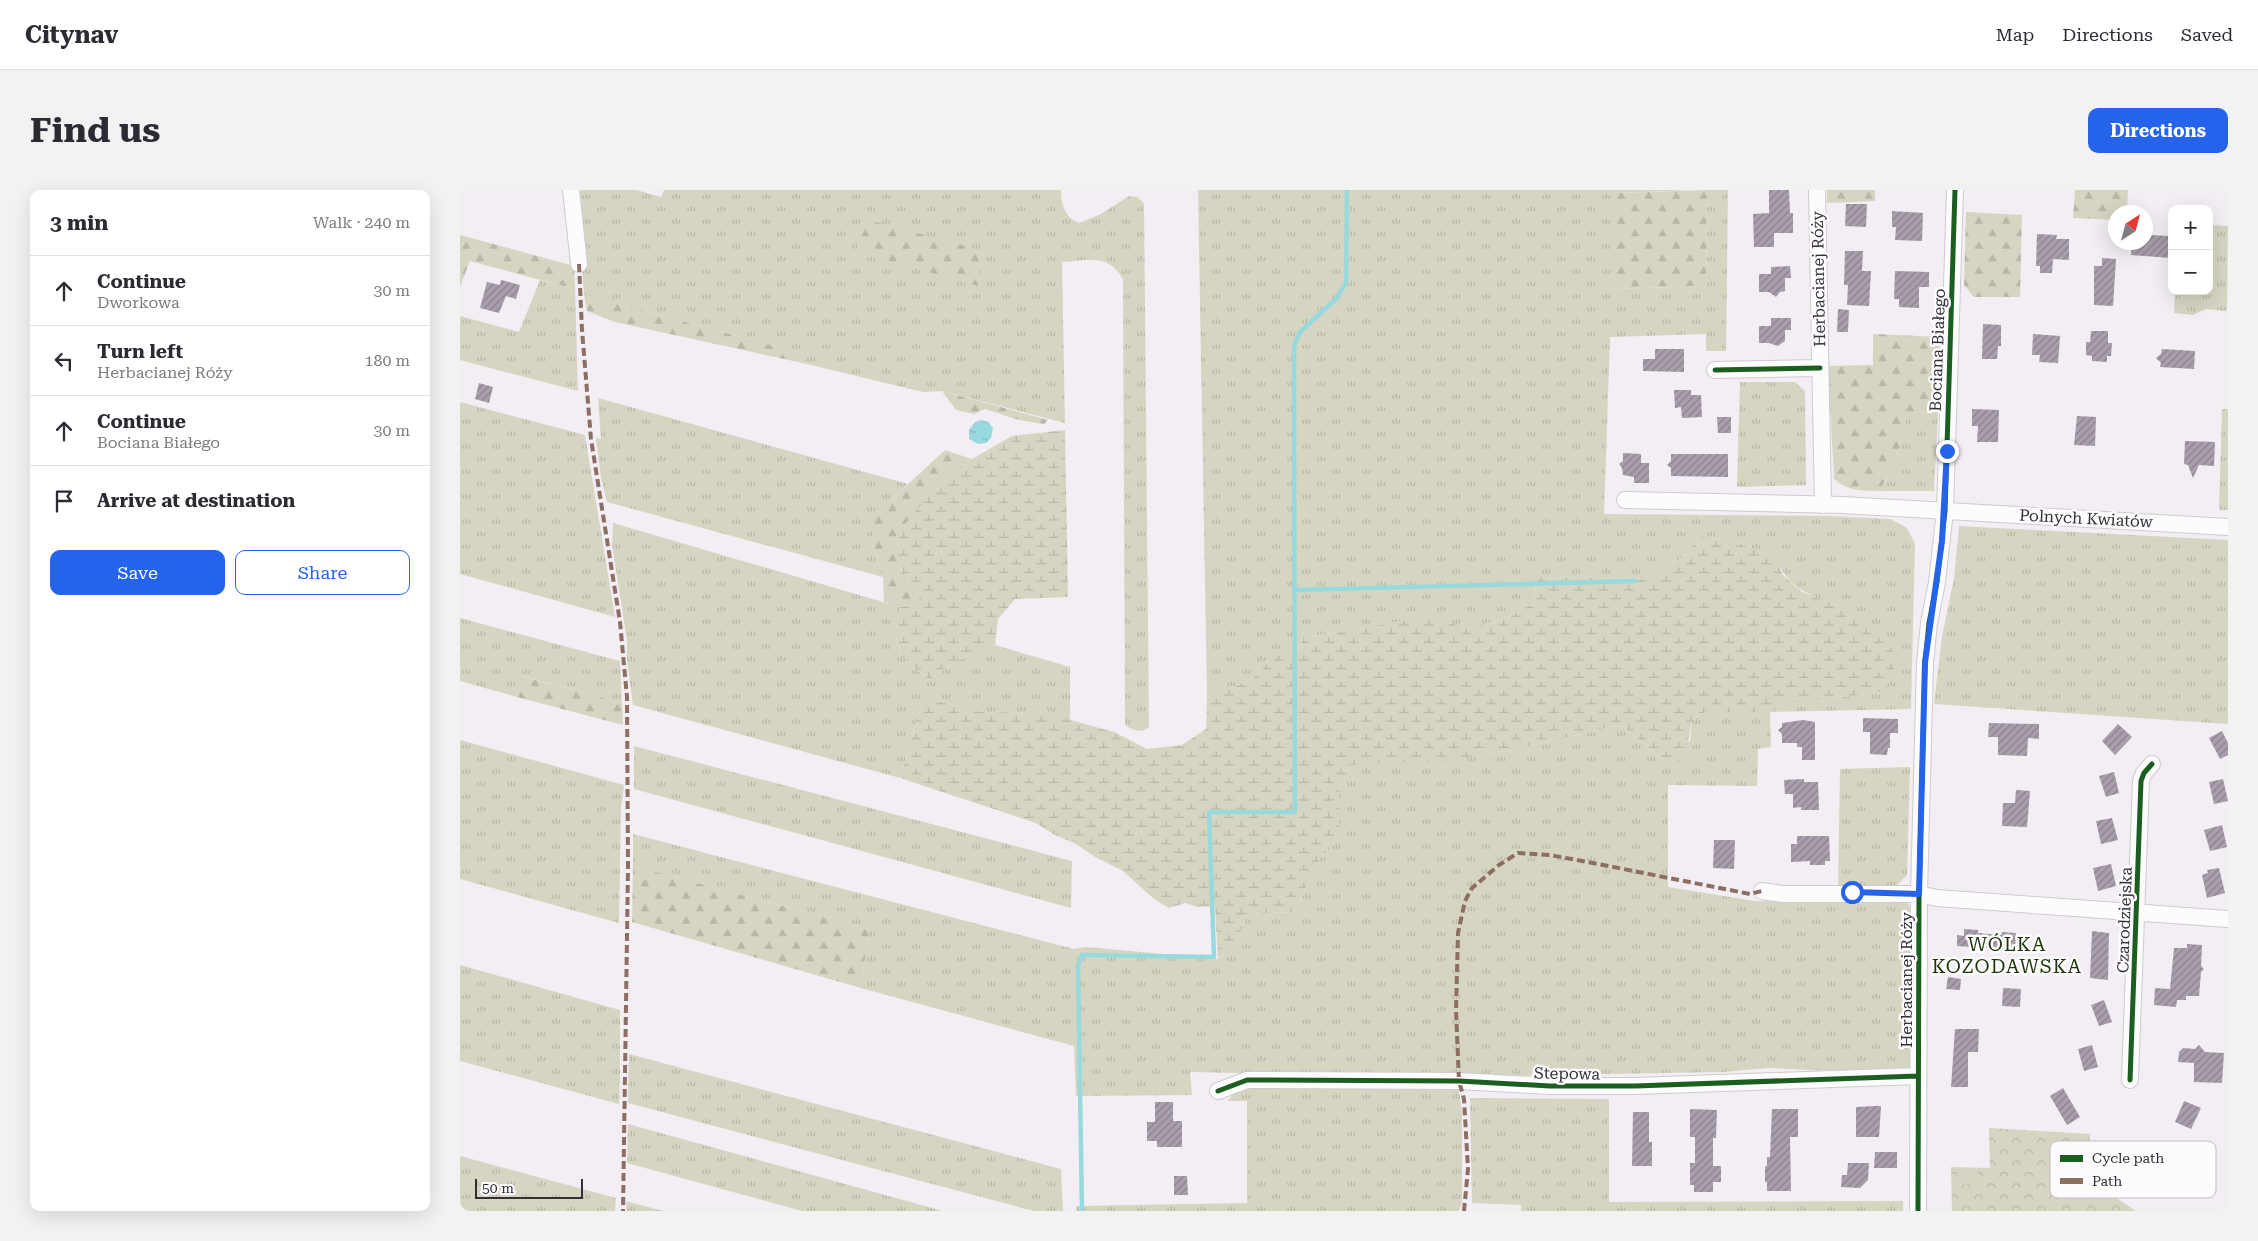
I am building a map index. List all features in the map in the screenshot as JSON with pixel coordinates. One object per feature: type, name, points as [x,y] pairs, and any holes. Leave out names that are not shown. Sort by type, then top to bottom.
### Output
[{"type":"street","points":[[571,190],[579,264]]},
{"type":"street","name":"Herbacianej Róży","points":[[1817,190],[1823,504]]},
{"type":"street","name":"Bociana Białego","points":[[1945,510],[1955,190]]},
{"type":"street","points":[[1715,370],[1820,368]]},
{"type":"street","points":[[1625,500],[1823,504],[1945,510]]},
{"type":"street","name":"Herbacianej Róży","points":[[1918,1211],[1919,894],[1925,662],[1945,510]]},
{"type":"street","name":"Polnych Kwiatów","points":[[1945,510],[2228,527]]},
{"type":"street","name":"Czarodziejska","points":[[2130,1080],[2141,781],[2144,773],[2152,764]]},
{"type":"street","name":"Czarodziejska","points":[[1762,891],[1782,894],[1852,892],[1919,894],[1937,898],[2228,919]]},
{"type":"street","name":"Stepowa","points":[[1218,1091],[1236,1083],[1253,1080],[1459,1081],[1550,1086],[1635,1086],[1918,1076]]},
{"type":"green space","points":[[576,190],[636,190],[661,197],[664,190],[1061,190],[1062,201],[1067,214],[1079,223],[1101,214],[1129,196],[1137,197],[1144,203],[1149,727],[1140,731],[1125,725],[1123,279],[1111,265],[1097,260],[1062,262],[1065,423],[942,391],[923,392],[807,364],[809,355],[584,295]]},
{"type":"green space","points":[[1198,190],[1696,190],[1616,193],[1613,289],[1706,286],[1707,190],[1728,190],[1726,351],[1706,351],[1706,334],[1610,337],[1604,514],[1828,516],[1890,519],[1907,528],[1915,544],[1911,709],[1770,712],[1785,699],[1853,696],[1886,691],[1843,607],[1803,591],[1788,578],[1776,559],[1733,540],[1701,537],[1683,557],[1648,579],[1537,577],[1534,603],[1505,619],[1468,628],[1426,617],[1303,638],[1296,656],[1276,656],[1252,679],[1207,698]]},
{"type":"green space","points":[[1707,190],[1706,286],[1612,289],[1615,193]]},
{"type":"green space","points":[[1827,190],[1875,190],[1875,201],[1827,203]]},
{"type":"green space","points":[[2075,190],[2128,190],[2127,205],[2108,205],[2108,220],[2073,218]]},
{"type":"green space","points":[[1966,212],[2022,215],[2020,297],[1974,297],[1964,285]]},
{"type":"green space","points":[[868,220],[981,250],[978,286],[855,252]]},
{"type":"green space","points":[[2213,225],[2228,226],[2227,311],[2206,309],[2193,315],[2174,313],[2175,295],[2213,295]]},
{"type":"green space","points":[[460,235],[574,266],[575,289],[470,261],[460,287]]},
{"type":"green space","points":[[540,280],[575,289],[578,391],[460,360],[460,316],[519,332]]},
{"type":"green space","points":[[584,295],[809,355],[807,364],[615,322],[587,311]]},
{"type":"green space","points":[[1873,334],[1941,337],[1938,413],[1908,412],[1897,460],[1879,491],[1849,488],[1834,479],[1828,366],[1873,365]]},
{"type":"green space","points":[[1740,382],[1795,382],[1805,391],[1806,485],[1737,487]]},
{"type":"green space","points":[[942,391],[1048,420],[1044,424],[1019,420],[985,409],[974,414],[956,410]]},
{"type":"green space","points":[[598,398],[908,484],[890,501],[873,547],[883,577],[607,502],[601,478],[596,438],[601,439]]},
{"type":"green space","points":[[460,402],[585,435],[615,617],[460,574]]},
{"type":"green space","points":[[2222,409],[2228,409],[2228,510],[2219,510]]},
{"type":"green space","points":[[1908,412],[1938,413],[1934,491],[1879,491],[1897,460]]},
{"type":"green space","points":[[1065,430],[1068,597],[1015,599],[998,619],[995,645],[954,662],[929,680],[903,657],[895,634],[900,607],[921,604],[916,589],[897,562],[896,535],[929,495],[972,459],[1012,436]]},
{"type":"green space","points":[[945,450],[972,459],[929,495],[897,562],[916,589],[922,604],[900,607],[884,602],[883,577],[873,547],[874,520],[890,501]]},
{"type":"green space","points":[[613,523],[900,607],[895,634],[903,657],[929,680],[954,662],[995,645],[1070,667],[1070,721],[1045,713],[983,712],[924,698],[900,778],[633,705],[627,661],[627,640],[612,545]]},
{"type":"green space","points":[[1959,526],[2228,540],[2228,724],[1934,704],[1942,637],[1954,578]]},
{"type":"green space","points":[[1701,537],[1733,540],[1776,559],[1783,575],[1802,592],[1843,607],[1882,630],[1897,660],[1886,691],[1853,696],[1785,699],[1770,712],[1706,712],[1692,719],[1685,762],[1662,759],[1622,725],[1509,751],[1485,753],[1457,760],[1351,765],[1339,789],[1339,840],[1319,859],[1295,912],[1248,914],[1234,946],[1218,959],[1215,906],[1197,907],[1185,903],[1169,908],[1154,899],[1123,871],[1036,823],[900,778],[924,698],[983,712],[1045,713],[1114,732],[1147,749],[1182,745],[1206,729],[1207,698],[1252,679],[1276,655],[1296,656],[1303,638],[1426,617],[1468,628],[1505,619],[1534,603],[1537,577],[1648,579],[1683,557]]},
{"type":"green space","points":[[460,618],[620,661],[622,703],[522,676],[517,697],[460,681]]},
{"type":"green space","points":[[521,676],[622,703],[623,725],[517,697]]},
{"type":"green space","points":[[1706,712],[1770,712],[1771,747],[1758,749],[1757,786],[1668,785],[1668,887],[1755,901],[1908,903],[1912,912],[1912,1068],[1893,1074],[1768,1068],[1723,1072],[1432,1077],[1190,1072],[1192,1095],[1076,1096],[1074,1046],[861,988],[869,929],[633,866],[633,834],[1074,949],[1086,947],[1218,959],[1234,946],[1248,914],[1295,912],[1319,859],[1339,840],[1339,789],[1351,765],[1509,751],[1622,725],[1662,759],[1690,741],[1692,719]]},
{"type":"green space","points":[[460,740],[624,785],[621,808],[619,923],[460,879]]},
{"type":"green space","points":[[634,746],[1072,861],[1071,908],[634,789]]},
{"type":"green space","points":[[1910,767],[1907,875],[1897,885],[1838,886],[1840,769]]},
{"type":"green space","points":[[633,866],[869,929],[861,988],[632,922]]},
{"type":"green space","points":[[460,965],[620,1010],[619,1104],[460,1061]]},
{"type":"green space","points":[[629,1054],[1061,1169],[1063,1211],[1034,1211],[628,1103]]},
{"type":"green space","points":[[1454,1085],[1459,1091],[1462,1111],[1462,1203],[1459,1211],[1076,1211],[1076,1206],[1247,1203],[1247,1101],[1228,1101],[1238,1087]]},
{"type":"green space","points":[[1470,1098],[1609,1099],[1609,1202],[1903,1201],[1903,1211],[1521,1211],[1521,1205],[1472,1203]]},
{"type":"green space","points":[[628,1124],[943,1211],[802,1211],[627,1163]]},
{"type":"green space","points":[[1989,1128],[2090,1134],[2090,1141],[2050,1141],[2050,1198],[2116,1198],[2136,1211],[1952,1211],[1951,1167],[1990,1168]]},
{"type":"green space","points":[[460,1156],[616,1198],[615,1211],[460,1211]]},
{"type":"green space","points":[[1957,1170],[1978,1170],[1978,1184],[1957,1185]]},
{"type":"green space","points":[[626,1201],[663,1211],[627,1211]]},
{"type":"water","points":[[981,420],[988,422],[993,428],[991,438],[986,443],[978,444],[969,439],[969,430],[975,422]]},
{"type":"building","points":[[1769,190],[1789,190],[1790,213],[1793,213],[1793,233],[1774,233],[1774,247],[1754,247],[1753,214],[1769,213]]},
{"type":"building","points":[[1846,204],[1867,204],[1866,227],[1845,226]]},
{"type":"building","points":[[1892,211],[1923,213],[1922,241],[1895,240],[1896,227],[1892,227]]},
{"type":"building","points":[[2037,234],[2057,235],[2056,239],[2069,239],[2069,260],[2053,259],[2052,273],[2040,273],[2040,266],[2036,266]]},
{"type":"building","points":[[2153,235],[2168,236],[2168,258],[2131,255],[2131,250],[2153,250]]},
{"type":"building","points":[[1845,251],[1863,251],[1862,271],[1871,271],[1869,306],[1847,305],[1848,285],[1844,285]]},
{"type":"building","points":[[2102,258],[2116,259],[2113,306],[2094,305],[2094,266],[2102,266]]},
{"type":"building","points":[[1790,266],[1791,278],[1785,278],[1785,291],[1780,292],[1776,297],[1769,292],[1759,292],[1759,274],[1771,274],[1771,267]]},
{"type":"building","points":[[1895,271],[1929,272],[1929,287],[1919,287],[1919,308],[1899,307],[1899,299],[1894,299]]},
{"type":"building","points":[[501,280],[520,285],[516,299],[506,296],[499,313],[480,308],[487,282],[500,285]]},
{"type":"building","points":[[1838,309],[1849,310],[1848,332],[1837,332]]},
{"type":"building","points":[[1771,318],[1791,318],[1791,330],[1785,330],[1785,341],[1778,346],[1769,343],[1759,343],[1759,326],[1771,326]]},
{"type":"building","points":[[1983,324],[2001,325],[2001,346],[1998,346],[1997,359],[1982,359]]},
{"type":"building","points":[[2091,331],[2108,331],[2108,343],[2112,343],[2111,356],[2107,356],[2107,362],[2092,361],[2092,356],[2086,355],[2086,342],[2090,342]]},
{"type":"building","points":[[2033,334],[2060,336],[2058,363],[2039,362],[2040,355],[2032,355]]},
{"type":"building","points":[[1655,349],[1684,349],[1684,372],[1643,371],[1643,359],[1655,359]]},
{"type":"building","points":[[2162,349],[2195,351],[2194,369],[2160,367],[2161,363],[2156,358],[2161,354]]},
{"type":"building","points":[[479,383],[493,387],[489,403],[475,399]]},
{"type":"building","points":[[1674,390],[1691,390],[1691,395],[1701,395],[1702,417],[1682,418],[1681,407],[1675,408]]},
{"type":"building","points":[[1972,409],[1999,410],[1998,442],[1977,442],[1978,426],[1972,426]]},
{"type":"building","points":[[2077,416],[2096,417],[2095,446],[2074,445]]},
{"type":"building","points":[[1717,417],[1731,417],[1731,433],[1718,433]]},
{"type":"building","points":[[2185,441],[2215,442],[2214,466],[2199,465],[2193,478],[2188,465],[2184,464]]},
{"type":"building","points":[[1623,453],[1641,454],[1641,463],[1649,463],[1649,483],[1634,483],[1634,477],[1623,475],[1619,464],[1623,461]]},
{"type":"building","points":[[1671,454],[1728,454],[1728,477],[1671,476],[1671,468],[1667,465],[1671,461]]},
{"type":"building","points":[[1863,718],[1898,719],[1898,733],[1890,733],[1890,748],[1888,748],[1887,755],[1870,754],[1870,732],[1863,732]]},
{"type":"building","points":[[1803,720],[1815,722],[1815,760],[1802,760],[1802,747],[1797,747],[1797,743],[1782,743],[1782,734],[1778,730],[1782,727],[1782,723]]},
{"type":"building","points":[[1989,723],[2039,724],[2039,739],[2028,738],[2027,756],[1998,755],[1998,737],[1988,737]]},
{"type":"building","points":[[2118,724],[2132,737],[2115,755],[2102,741]]},
{"type":"building","points":[[2222,731],[2228,743],[2228,755],[2220,759],[2209,738]]},
{"type":"building","points":[[2114,772],[2119,793],[2106,797],[2099,776]]},
{"type":"building","points":[[1804,779],[1804,782],[1818,782],[1819,810],[1801,810],[1801,807],[1793,808],[1793,794],[1785,794],[1784,780]]},
{"type":"building","points":[[2223,779],[2228,801],[2214,804],[2209,782]]},
{"type":"building","points":[[2016,790],[2030,791],[2027,827],[2002,826],[2003,803],[2015,803]]},
{"type":"building","points":[[2112,818],[2118,840],[2101,844],[2096,821]]},
{"type":"building","points":[[2222,825],[2227,847],[2210,851],[2204,830]]},
{"type":"building","points":[[1797,836],[1829,836],[1830,861],[1825,861],[1825,865],[1810,865],[1810,861],[1791,862],[1791,844],[1797,844]]},
{"type":"building","points":[[1714,840],[1735,840],[1734,869],[1713,868]]},
{"type":"building","points":[[2111,864],[2116,886],[2098,891],[2093,868]]},
{"type":"building","points":[[2219,868],[2225,893],[2207,898],[2202,875],[2208,873],[2207,870]]},
{"type":"building","points":[[1964,929],[1978,930],[1978,933],[2002,935],[2002,932],[2016,933],[2015,950],[1957,946],[1957,935],[1964,936]]},
{"type":"building","points":[[2092,931],[2109,933],[2108,980],[2090,978]]},
{"type":"building","points":[[2187,944],[2202,945],[2201,966],[2204,969],[2201,972],[2199,996],[2186,996],[2186,1000],[2177,1000],[2176,1007],[2154,1005],[2155,988],[2170,989],[2174,948],[2187,948]]},
{"type":"building","points":[[1948,977],[1961,979],[1960,990],[1946,989]]},
{"type":"building","points":[[2003,988],[2021,989],[2020,1007],[2002,1006]]},
{"type":"building","points":[[2104,1000],[2112,1022],[2099,1026],[2091,1005]]},
{"type":"building","points":[[1955,1029],[1979,1029],[1978,1052],[1968,1052],[1968,1087],[1951,1087]]},
{"type":"building","points":[[2092,1045],[2098,1067],[2084,1071],[2078,1049]]},
{"type":"building","points":[[2199,1045],[2205,1052],[2224,1053],[2222,1083],[2194,1082],[2194,1063],[2178,1062],[2179,1052],[2183,1048],[2195,1049]]},
{"type":"building","points":[[2063,1088],[2080,1117],[2067,1125],[2050,1096]]},
{"type":"building","points":[[2184,1101],[2201,1108],[2191,1129],[2175,1122]]},
{"type":"building","points":[[1155,1102],[1173,1102],[1173,1121],[1182,1121],[1182,1147],[1157,1147],[1157,1141],[1147,1141],[1147,1122],[1155,1122]]},
{"type":"building","points":[[1881,1106],[1879,1137],[1856,1137],[1856,1107]]},
{"type":"building","points":[[1690,1109],[1717,1110],[1716,1138],[1713,1138],[1713,1166],[1721,1166],[1721,1182],[1713,1182],[1713,1192],[1694,1192],[1694,1185],[1690,1185],[1690,1163],[1695,1163],[1695,1137],[1690,1137]]},
{"type":"building","points":[[1772,1109],[1798,1109],[1798,1137],[1790,1137],[1791,1191],[1767,1191],[1765,1166],[1767,1166],[1767,1157],[1770,1157]]},
{"type":"building","points":[[1633,1112],[1649,1112],[1649,1142],[1652,1142],[1652,1166],[1632,1166]]},
{"type":"building","points":[[1875,1152],[1897,1152],[1897,1168],[1874,1168]]},
{"type":"building","points":[[1848,1163],[1869,1163],[1868,1180],[1860,1188],[1841,1187],[1842,1175],[1847,1175]]},
{"type":"building","points":[[1174,1176],[1187,1176],[1188,1195],[1174,1195]]},
{"type":"waterway","points":[[1082,1211],[1078,965],[1082,955],[1214,957],[1209,812],[1295,812],[1294,346],[1300,332],[1336,299],[1346,283],[1347,190]]},
{"type":"waterway","points":[[1294,590],[1635,581]]},
{"type":"marked path","points":[[579,264],[582,330],[591,439],[620,622],[627,697],[628,867],[623,1211]]},
{"type":"marked path","points":[[1464,1211],[1468,1169],[1464,1099],[1459,1081],[1456,1011],[1458,933],[1465,901],[1472,888],[1499,865],[1518,853],[1550,855],[1750,894],[1762,891]]},
{"type":"cycle path","points":[[1918,1211],[1919,894],[1925,663],[1945,511],[1955,190]]},
{"type":"cycle path","points":[[1715,370],[1820,368]]},
{"type":"cycle path","points":[[2130,1080],[2141,781],[2144,773],[2152,764]]},
{"type":"cycle path","points":[[1218,1091],[1247,1080],[1459,1081],[1550,1086],[1635,1086],[1918,1076]]},
{"type":"district","name":"WÓLKA KOZODAWSKA","points":[[2007,955]]},
{"type":"route","points":[[1852,892],[1919,894],[1925,662],[1942,541],[1947,451]]}]
